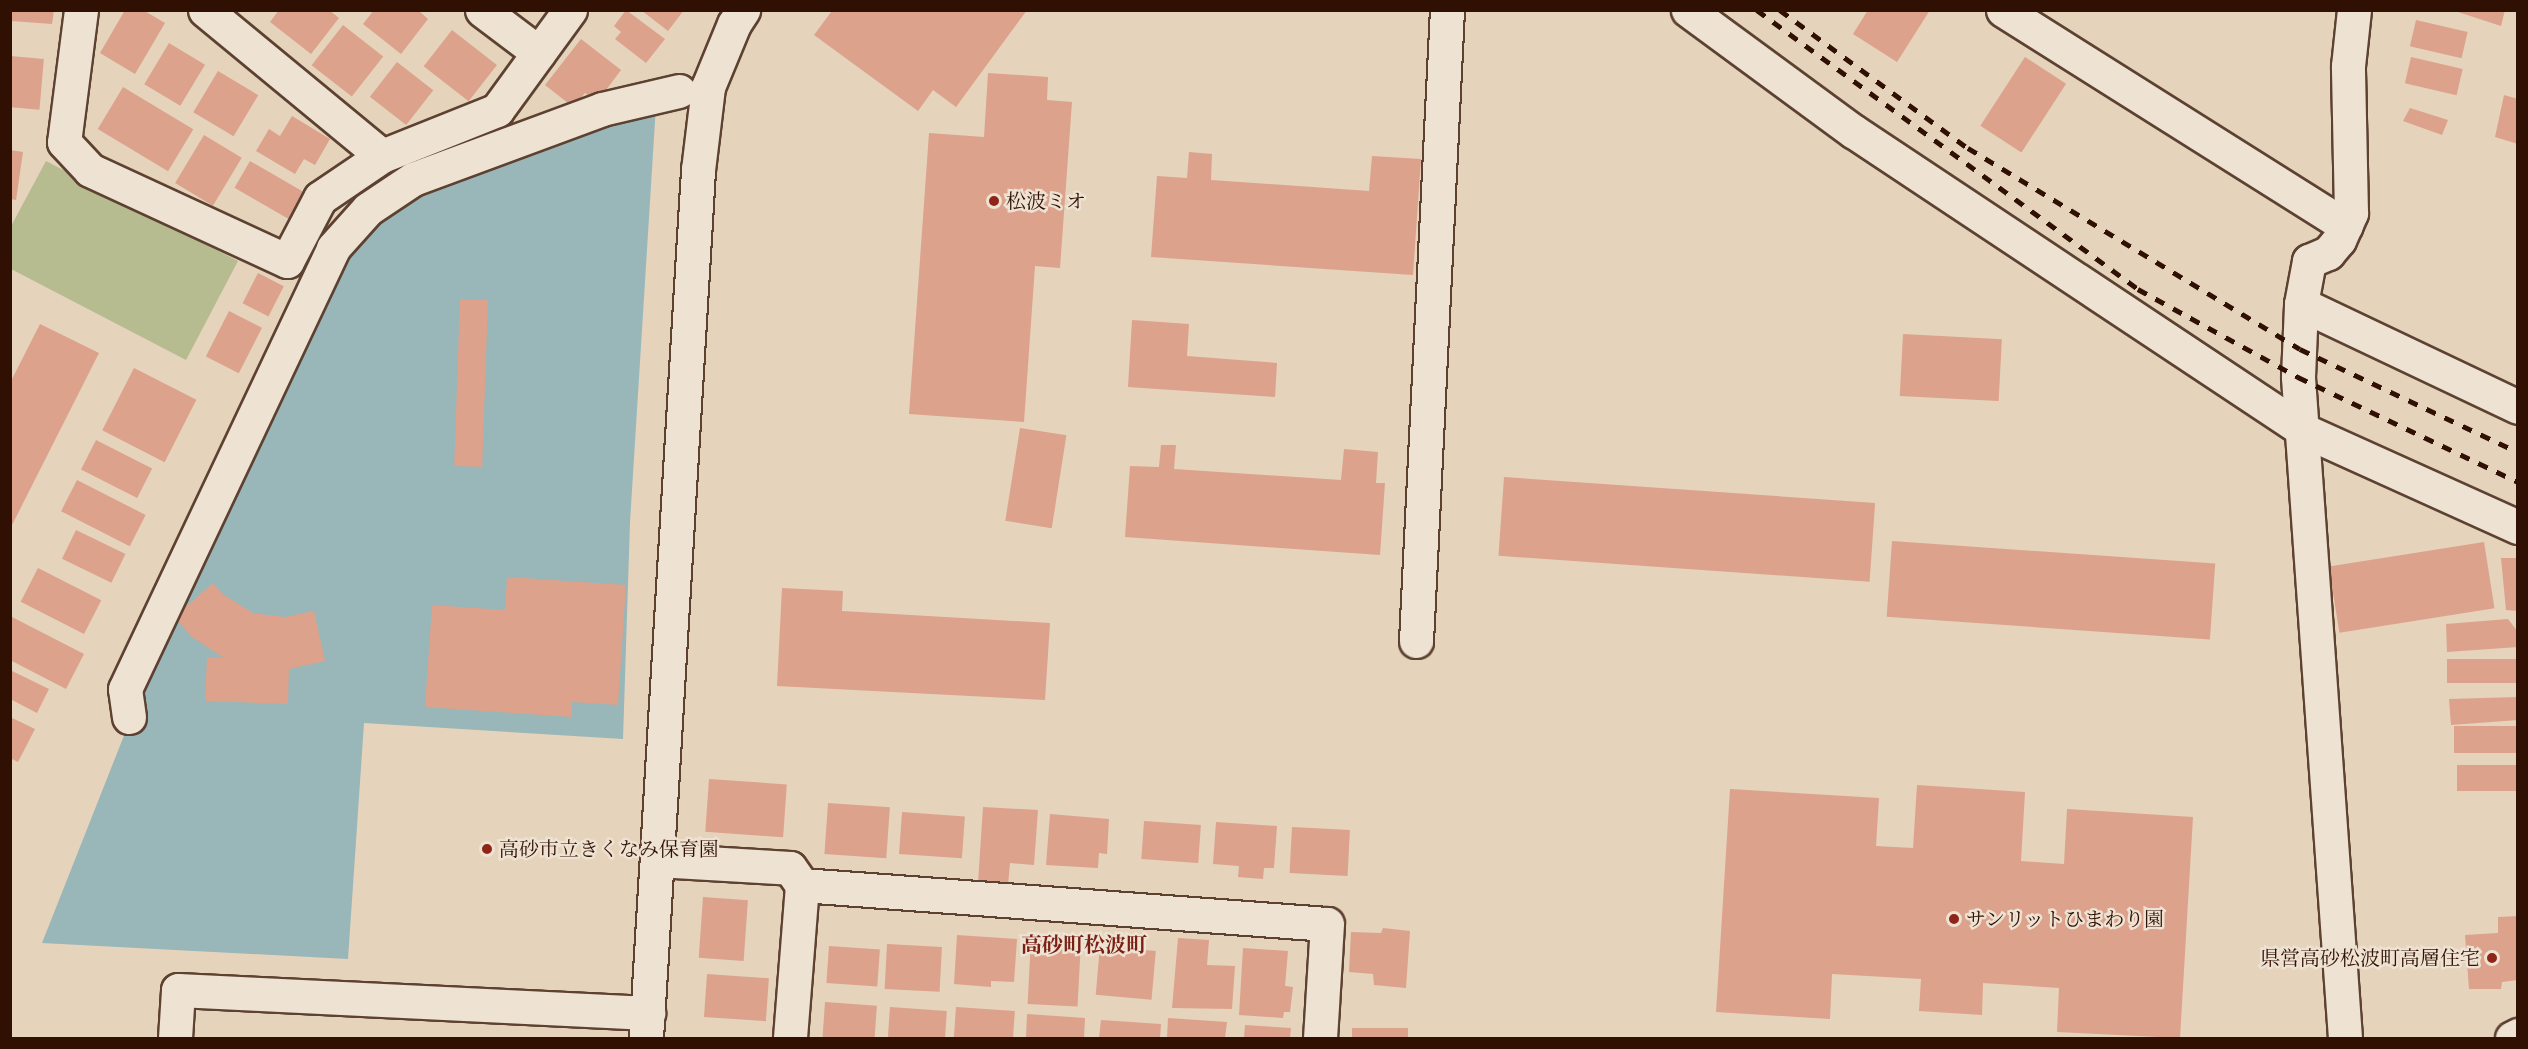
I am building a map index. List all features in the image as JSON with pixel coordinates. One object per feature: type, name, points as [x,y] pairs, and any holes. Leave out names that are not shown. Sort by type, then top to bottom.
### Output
[{"type":"street","points":[[81,10],[64,142],[90,170],[287,261],[320,198],[382,156],[497,110],[570,10]]},
{"type":"street","points":[[205,10],[382,156]]},
{"type":"street","points":[[482,10],[539,53]]},
{"type":"street","points":[[175,1038],[178,990],[647,1026],[698,170],[708,87],[734,24],[743,10]]},
{"type":"street","points":[[1416,641],[1447,10]]},
{"type":"street","points":[[1688,10],[1853,131],[2303,430],[2517,527]]},
{"type":"street","points":[[2003,10],[2346,225]]},
{"type":"street","points":[[2345,1038],[2298,377],[2301,304],[2309,261],[2328,252],[2351,213],[2348,66],[2354,10]]},
{"type":"street","points":[[129,717],[125,689],[333,248],[368,209],[413,178],[602,109],[679,91]]},
{"type":"street","points":[[2301,304],[2517,407]]},
{"type":"street","points":[[657,860],[790,868],[801,885],[790,1038]]},
{"type":"street","points":[[801,885],[1327,924],[1320,1038]]},
{"type":"street","points":[[2512,1038],[2517,1035]]},
{"type":"green space","points":[[46,161],[238,261],[186,360],[11,269],[10,228]]},
{"type":"water","points":[[656,105],[630,522],[623,739],[364,723],[348,959],[42,943],[142,690],[201,559],[256,455],[250,444],[346,244],[412,192]]},
{"type":"building","points":[[12,10],[54,10],[52,24],[11,21]]},
{"type":"building","points":[[125,10],[143,10],[165,23],[135,74],[100,53]]},
{"type":"building","points":[[279,10],[329,10],[339,18],[311,54],[270,22]]},
{"type":"building","points":[[374,10],[418,10],[428,19],[401,54],[363,24]]},
{"type":"building","points":[[626,10],[665,39],[646,63],[615,39],[621,32],[614,26]]},
{"type":"building","points":[[641,10],[684,10],[668,31]]},
{"type":"building","points":[[828,10],[1027,10],[956,107],[933,90],[918,111],[814,35],[831,12]]},
{"type":"building","points":[[1868,10],[1930,10],[1897,62],[1853,34]]},
{"type":"building","points":[[2452,10],[2505,10],[2501,26]]},
{"type":"building","points":[[2416,20],[2468,32],[2462,58],[2410,46]]},
{"type":"building","points":[[343,25],[383,56],[352,97],[312,65]]},
{"type":"building","points":[[452,30],[497,65],[469,101],[424,66]]},
{"type":"building","points":[[581,39],[621,70],[597,102],[585,93],[573,107],[545,85]]},
{"type":"building","points":[[169,43],[205,65],[180,106],[144,84]]},
{"type":"building","points":[[10,56],[44,59],[39,110],[10,107]]},
{"type":"building","points":[[2025,57],[2066,84],[2021,152],[1980,126]]},
{"type":"building","points":[[2411,57],[2463,69],[2457,95],[2405,83]]},
{"type":"building","points":[[397,62],[433,90],[406,125],[370,97]]},
{"type":"building","points":[[218,71],[258,95],[234,136],[193,112]]},
{"type":"building","name":"松波ミオ","points":[[988,73],[1048,77],[1047,100],[1072,102],[1060,268],[1035,266],[1024,422],[909,414],[929,133],[984,137]]},
{"type":"building","points":[[123,87],[193,129],[168,171],[98,129]]},
{"type":"building","points":[[2504,95],[2518,99],[2518,144],[2495,137]]},
{"type":"building","points":[[2410,108],[2448,120],[2442,135],[2403,121]]},
{"type":"building","points":[[292,116],[330,139],[315,165],[304,159],[295,174],[256,151],[269,129],[280,136]]},
{"type":"building","points":[[204,135],[242,158],[213,206],[175,183]]},
{"type":"building","points":[[10,150],[23,152],[16,200],[10,199]]},
{"type":"building","points":[[1189,152],[1212,154],[1211,180],[1369,191],[1372,156],[1421,159],[1413,275],[1151,257],[1157,176],[1187,178]]},
{"type":"building","points":[[250,161],[305,193],[290,220],[234,188]]},
{"type":"building","points":[[258,273],[284,286],[268,316],[243,303]]},
{"type":"building","points":[[460,299],[488,300],[482,467],[454,466]]},
{"type":"building","points":[[229,311],[262,328],[239,373],[206,356]]},
{"type":"building","points":[[1132,320],[1189,324],[1187,356],[1277,363],[1275,397],[1128,387]]},
{"type":"building","points":[[40,324],[99,353],[10,529],[10,383]]},
{"type":"building","points":[[1903,334],[2002,339],[1999,401],[1900,396]]},
{"type":"building","points":[[134,368],[196,400],[165,462],[102,430]]},
{"type":"building","points":[[1020,428],[1066,435],[1052,528],[1005,521]]},
{"type":"building","points":[[96,440],[152,469],[137,498],[81,469]]},
{"type":"building","points":[[1161,445],[1176,445],[1174,469],[1341,480],[1344,449],[1378,452],[1376,483],[1385,483],[1380,555],[1125,537],[1130,466],[1159,467]]},
{"type":"building","points":[[1504,477],[1875,503],[1870,582],[1498,556]]},
{"type":"building","points":[[77,480],[146,515],[130,546],[61,511]]},
{"type":"building","points":[[76,530],[125,554],[111,583],[62,559]]},
{"type":"building","points":[[1892,541],[2215,564],[2210,639],[1887,617]]},
{"type":"building","points":[[2484,542],[2494,608],[2339,633],[2329,567]]},
{"type":"building","points":[[2501,558],[2518,558],[2518,611],[2506,610]]},
{"type":"building","points":[[38,568],[101,600],[84,634],[21,602]]},
{"type":"building","points":[[507,577],[626,585],[618,705],[572,702],[572,717],[425,707],[432,605],[505,610]]},
{"type":"building","points":[[213,583],[224,595],[253,613],[285,617],[314,611],[325,661],[289,669],[288,704],[205,701],[207,658],[224,658],[192,637],[174,617]]},
{"type":"building","points":[[782,588],[843,591],[842,611],[1050,623],[1045,700],[777,686]]},
{"type":"building","points":[[12,617],[84,654],[66,689],[10,660]]},
{"type":"building","points":[[2508,619],[2518,632],[2518,647],[2447,652],[2446,624]]},
{"type":"building","points":[[2447,659],[2518,659],[2518,683],[2447,683]]},
{"type":"building","points":[[10,670],[49,689],[37,713],[10,699]]},
{"type":"building","points":[[2518,697],[2518,720],[2451,725],[2449,699]]},
{"type":"building","points":[[10,717],[35,729],[18,762],[10,758]]},
{"type":"building","points":[[2454,726],[2518,726],[2518,753],[2454,753]]},
{"type":"building","points":[[2457,765],[2518,765],[2518,791],[2457,791]]},
{"type":"building","points":[[709,779],[787,784],[783,837],[705,832]]},
{"type":"building","name":"サンリットひまわり園","points":[[1917,785],[2025,792],[2021,861],[2064,864],[2067,809],[2193,817],[2180,1038],[2057,1032],[2059,988],[1983,983],[1982,1015],[1919,1011],[1921,979],[1832,974],[1830,1019],[1716,1012],[1730,789],[1879,798],[1876,846],[1913,848]]},
{"type":"building","points":[[828,803],[890,807],[886,858],[824,854]]},
{"type":"building","points":[[983,807],[1038,810],[1034,865],[1010,863],[1008,885],[978,883]]},
{"type":"building","points":[[902,812],[965,816],[962,858],[899,854]]},
{"type":"building","points":[[1050,814],[1109,819],[1107,854],[1099,853],[1098,868],[1046,865]]},
{"type":"building","points":[[1144,821],[1201,825],[1198,863],[1141,859]]},
{"type":"building","points":[[1216,822],[1277,826],[1274,868],[1264,868],[1263,879],[1238,877],[1239,866],[1213,864]]},
{"type":"building","points":[[1292,827],[1350,830],[1348,876],[1290,873]]},
{"type":"building","points":[[703,897],[748,900],[744,961],[699,958]]},
{"type":"building","name":"県営高砂松波町高層住宅","points":[[2518,916],[2518,980],[2502,982],[2501,989],[2469,989],[2465,935],[2498,933],[2498,917]]},
{"type":"building","points":[[1383,928],[1410,931],[1406,988],[1374,985],[1373,974],[1349,972],[1351,932],[1381,933]]},
{"type":"building","points":[[957,935],[1017,939],[1014,982],[991,981],[991,987],[954,984]]},
{"type":"building","points":[[1178,938],[1209,940],[1207,965],[1235,966],[1232,1009],[1172,1008]]},
{"type":"building","points":[[1031,939],[1081,942],[1078,1007],[1028,1004]]},
{"type":"building","points":[[887,944],[942,947],[940,992],[885,989]]},
{"type":"building","points":[[829,946],[880,950],[877,986],[826,983]]},
{"type":"building","points":[[1100,946],[1156,951],[1152,1000],[1096,995]]},
{"type":"building","points":[[1243,948],[1288,951],[1285,986],[1293,987],[1290,1012],[1284,1012],[1283,1018],[1239,1015]]},
{"type":"building","points":[[707,974],[769,978],[766,1021],[704,1017]]},
{"type":"building","points":[[825,1002],[877,1006],[875,1038],[822,1038]]},
{"type":"building","points":[[890,1007],[947,1011],[945,1038],[888,1038]]},
{"type":"building","points":[[956,1007],[1015,1011],[1013,1038],[954,1038]]},
{"type":"building","points":[[1027,1014],[1085,1018],[1084,1038],[1026,1038]]},
{"type":"building","points":[[1168,1018],[1227,1022],[1225,1038],[1167,1038]]},
{"type":"building","points":[[1101,1020],[1161,1024],[1160,1038],[1099,1038]]},
{"type":"building","points":[[1245,1025],[1291,1028],[1290,1038],[1244,1038]]},
{"type":"building","points":[[1352,1028],[1408,1028],[1408,1038],[1352,1038]]},
{"type":"railway","points":[[1757,10],[2138,289],[2298,377],[2518,482]]},
{"type":"railway","points":[[1780,10],[1968,148],[2300,349],[2518,452]]},
{"type":"place","name":"松波ミオ","points":[[994,201]]},
{"type":"place","name":"高砂市立きくなみ保育園","points":[[487,849]]},
{"type":"place","name":"サンリットひまわり園","points":[[1954,919]]},
{"type":"place","name":"県営高砂松波町高層住宅","points":[[2492,958]]},
{"type":"district","name":"高砂町松波町","points":[[1084,945]]}]
